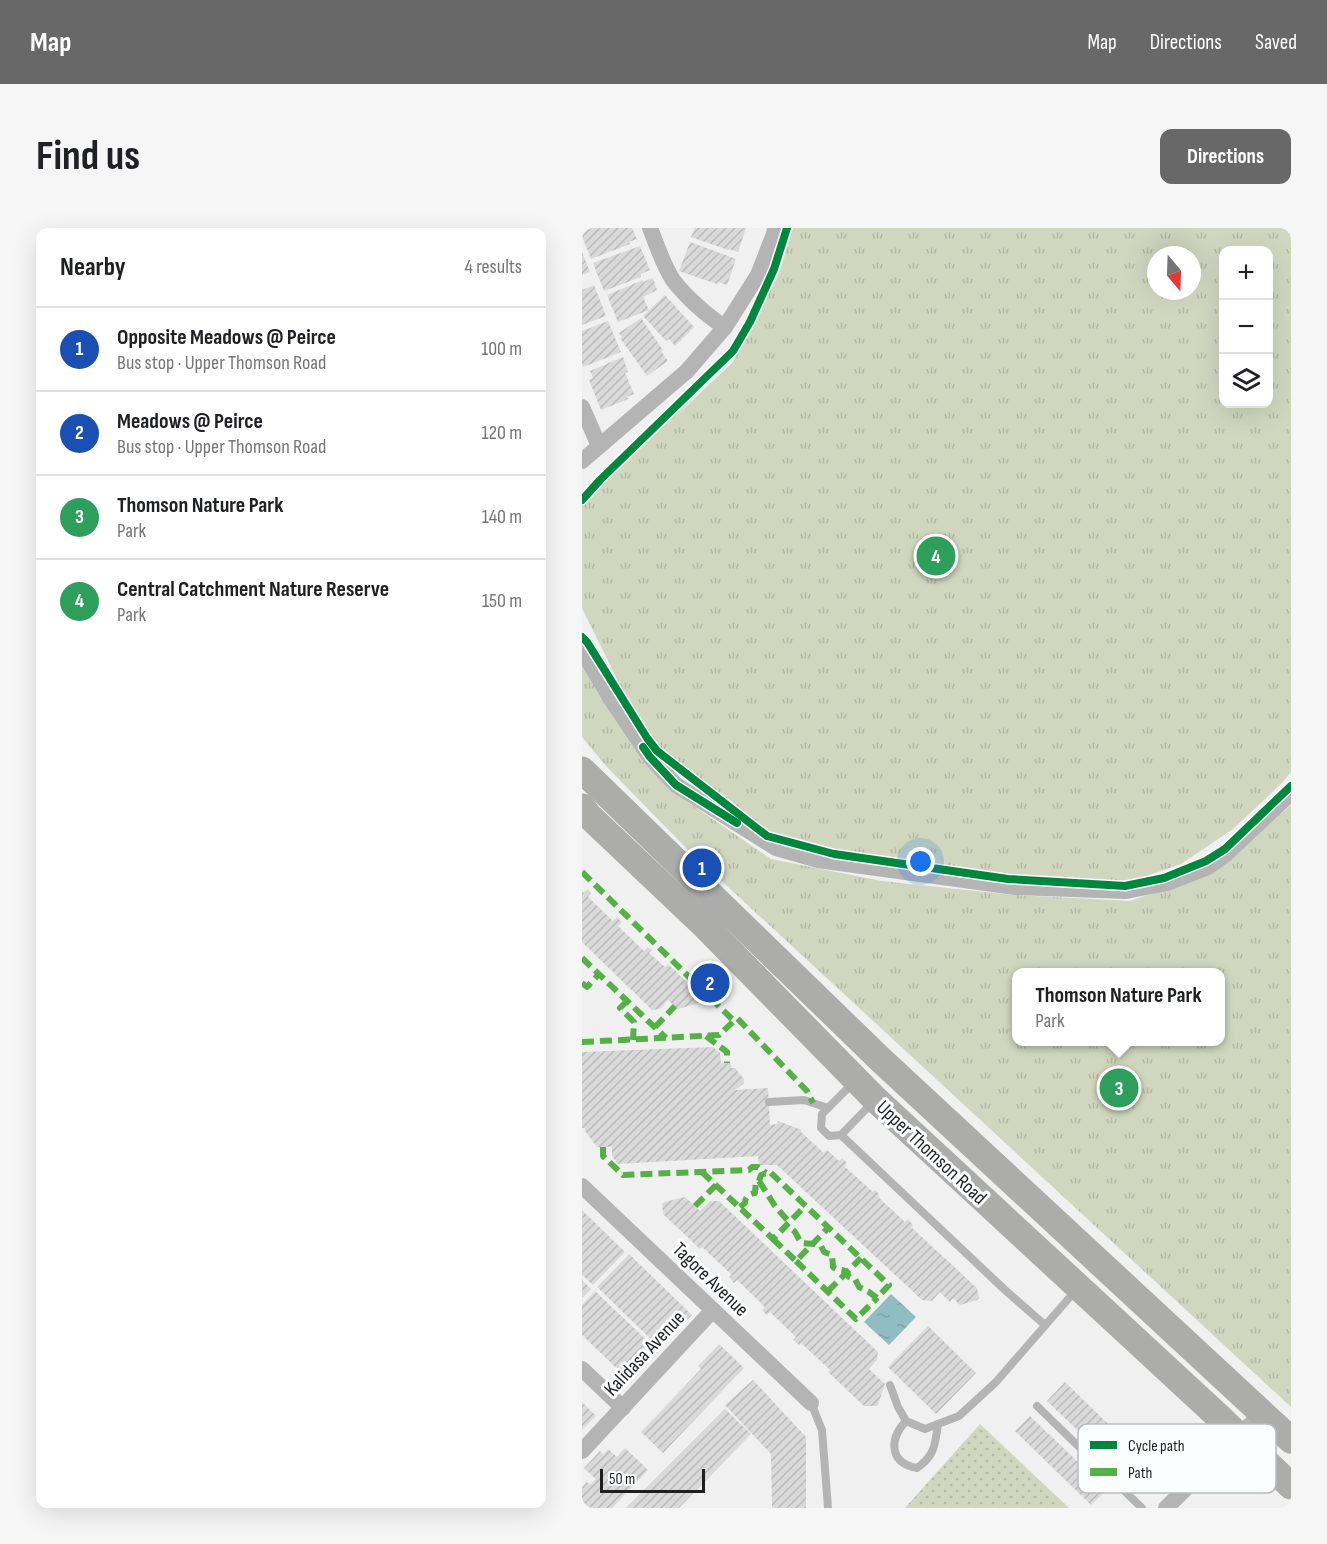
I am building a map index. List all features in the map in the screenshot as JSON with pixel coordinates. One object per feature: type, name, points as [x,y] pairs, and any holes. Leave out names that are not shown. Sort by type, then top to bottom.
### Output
[{"type":"main road","name":"Upper Thomson Road","points":[[582,770],[873,1052],[1274,1424]]},
{"type":"main road","name":"Upper Thomson Road","points":[[584,812],[706,927],[875,1099],[1226,1424]]},
{"type":"main road","name":"Upper Thomson Road","points":[[1276,1426],[1291,1440]]},
{"type":"main road","name":"Upper Thomson Road","points":[[1276,1472],[1291,1486]]},
{"type":"street","points":[[651,228],[673,279],[714,320],[725,327]]},
{"type":"street","points":[[582,461],[687,371],[725,327],[758,275],[775,228]]},
{"type":"street","points":[[582,407],[599,446]]},
{"type":"street","points":[[582,650],[645,750],[676,785],[776,848],[818,860],[1015,887],[1126,891],[1167,883],[1208,867],[1226,854],[1291,793]]},
{"type":"street","name":"Tagore Avenue","points":[[582,1186],[811,1403]]},
{"type":"street","name":"Kalidasa Avenue","points":[[582,1451],[713,1310]]},
{"type":"street","points":[[582,1369],[623,1408]]},
{"type":"street","points":[[1251,1424],[1262,1413]]},
{"type":"street","points":[[1166,1508],[1181,1493]]},
{"type":"lane","points":[[856,1080],[825,1111],[821,1128],[829,1136],[841,1134],[875,1099]]},
{"type":"lane","points":[[769,1102],[804,1100],[825,1111]]},
{"type":"lane","points":[[841,1134],[1045,1325]]},
{"type":"lane","points":[[890,1385],[897,1407],[906,1421],[925,1429],[959,1416],[996,1382],[1078,1287]]},
{"type":"lane","points":[[811,1403],[822,1430],[828,1508]]},
{"type":"lane","points":[[1037,1406],[1078,1446]]},
{"type":"lane","points":[[906,1421],[894,1438],[894,1446],[902,1462],[917,1468],[930,1456],[935,1446],[938,1424]]},
{"type":"lane","points":[[1127,1493],[1142,1508]]},
{"type":"green space","points":[[793,228],[1291,228],[1291,772],[1233,829],[1181,864],[1135,880],[1071,883],[1008,879],[786,848],[685,776],[654,745],[638,722],[582,608],[582,501],[701,374],[730,360],[676,416],[733,362],[779,274]]},
{"type":"green space","points":[[582,665],[669,789],[771,859],[882,881],[1014,895],[1130,901],[1214,872],[1291,805],[1291,1407],[687,849],[606,766],[582,737]]},
{"type":"green space","points":[[980,1424],[1069,1508],[905,1508]]},
{"type":"water","points":[[891,1294],[916,1317],[889,1345],[864,1322]]},
{"type":"building","points":[[589,228],[632,228],[637,239],[591,259],[582,236],[582,231]]},
{"type":"building","points":[[695,228],[746,228],[738,252],[691,237]]},
{"type":"building","points":[[690,242],[736,259],[727,285],[718,282],[717,284],[679,271]]},
{"type":"building","points":[[640,246],[650,270],[641,274],[641,277],[604,291],[593,263]]},
{"type":"building","points":[[582,252],[590,272],[582,275]]},
{"type":"building","points":[[653,278],[657,290],[643,297],[649,310],[618,322],[607,295]]},
{"type":"building","points":[[594,285],[606,316],[582,325],[582,290]]},
{"type":"building","points":[[665,295],[694,327],[675,346],[669,339],[666,341],[643,316]]},
{"type":"building","points":[[641,318],[668,361],[647,376],[620,338],[622,337],[619,333]]},
{"type":"building","points":[[608,321],[621,352],[583,367],[582,331]]},
{"type":"building","points":[[623,357],[628,372],[625,373],[634,394],[627,397],[628,399],[601,410],[589,380],[593,378],[590,371]]},
{"type":"building","points":[[588,889],[591,893],[588,897],[613,921],[617,917],[622,922],[618,926],[644,951],[648,947],[652,950],[649,953],[665,967],[668,964],[696,991],[699,1002],[678,1009],[668,1000],[660,1009],[652,1010],[582,942],[582,891],[584,893]]},
{"type":"building","points":[[713,1047],[720,1053],[721,1063],[731,1063],[731,1068],[735,1068],[744,1079],[744,1083],[735,1090],[768,1088],[770,1125],[777,1124],[778,1121],[802,1130],[801,1132],[824,1153],[827,1150],[839,1161],[842,1158],[847,1163],[844,1166],[873,1192],[875,1190],[879,1194],[878,1197],[905,1222],[908,1219],[913,1225],[911,1227],[977,1288],[979,1298],[960,1305],[953,1298],[950,1302],[940,1292],[932,1301],[922,1300],[777,1165],[759,1165],[758,1156],[618,1164],[612,1156],[612,1147],[597,1147],[585,1128],[582,1128],[582,1052]]},
{"type":"building","points":[[685,1197],[700,1211],[710,1201],[719,1201],[878,1352],[877,1360],[869,1369],[885,1384],[878,1405],[864,1406],[801,1343],[799,1345],[793,1340],[796,1337],[770,1312],[767,1315],[762,1310],[765,1307],[737,1280],[734,1283],[729,1277],[732,1275],[663,1214],[662,1204],[664,1202]]},
{"type":"building","points":[[582,1210],[625,1252],[593,1285],[582,1275]]},
{"type":"building","points":[[629,1254],[692,1315],[660,1348],[597,1287]]},
{"type":"building","points":[[582,1280],[591,1289],[582,1298]]},
{"type":"building","points":[[595,1291],[659,1352],[631,1382],[582,1335],[582,1305]]},
{"type":"building","points":[[928,1326],[976,1373],[936,1414],[888,1367]]},
{"type":"building","points":[[719,1344],[744,1368],[663,1453],[641,1432],[701,1369],[698,1366]]},
{"type":"building","points":[[753,1380],[806,1437],[806,1508],[772,1508],[771,1454],[725,1405]]},
{"type":"building","points":[[1065,1382],[1108,1424],[1078,1424],[1078,1431],[1047,1401]]},
{"type":"building","points":[[582,1402],[596,1416],[582,1430]]},
{"type":"building","points":[[725,1409],[751,1434],[679,1508],[626,1508]]},
{"type":"building","points":[[1030,1416],[1078,1462],[1078,1492],[1015,1431]]},
{"type":"building","points":[[625,1448],[648,1470],[612,1508],[582,1508],[582,1487],[587,1482],[590,1485],[596,1479],[584,1468],[600,1451],[603,1455],[608,1449],[617,1457]]},
{"type":"building","points":[[1079,1493],[1104,1493],[1091,1505]]},
{"type":"marked path","points":[[582,872],[732,1019],[737,1018],[807,1091],[813,1103]]},
{"type":"marked path","points":[[582,958],[666,1038]]},
{"type":"marked path","points":[[582,983],[587,987],[599,974]]},
{"type":"marked path","points":[[627,1001],[620,1008],[634,1022],[633,1040]]},
{"type":"marked path","points":[[655,1027],[675,1006]]},
{"type":"marked path","points":[[582,1042],[719,1035],[737,1018]]},
{"type":"marked path","points":[[706,1036],[727,1052],[727,1063]]},
{"type":"marked path","points":[[603,1147],[603,1156],[623,1175],[749,1170],[752,1167],[758,1167],[766,1173]]},
{"type":"marked path","points":[[702,1172],[773,1239],[805,1206]]},
{"type":"marked path","points":[[740,1207],[748,1196],[755,1193],[756,1181],[759,1181],[761,1175],[770,1172],[889,1285],[877,1298],[859,1287],[855,1279],[849,1277],[846,1272],[833,1267],[832,1255],[824,1252],[821,1246],[802,1243],[795,1232],[786,1226]]},
{"type":"marked path","points":[[759,1181],[775,1206],[789,1222]]},
{"type":"marked path","points":[[695,1206],[716,1185]]},
{"type":"marked path","points":[[773,1239],[796,1261],[828,1228]]},
{"type":"marked path","points":[[828,1291],[861,1258]]},
{"type":"marked path","points":[[796,1261],[856,1319],[877,1298]]},
{"type":"cycle path","points":[[582,500],[733,351],[750,322],[774,269],[787,228]]},
{"type":"cycle path","points":[[582,637],[657,751],[767,836],[834,854],[1008,879],[1125,886],[1164,878],[1206,861],[1225,849],[1291,786]]},
{"type":"cycle path","points":[[643,747],[676,785],[737,823]]},
{"type":"place","name":"Central Catchment Nature Reserve","points":[[936,556]]},
{"type":"place","name":"Opposite Meadows @ Peirce","points":[[702,868]]},
{"type":"place","name":"Meadows @ Peirce","points":[[710,983]]},
{"type":"place","name":"Thomson Nature Park","points":[[1119,1088]]}]
